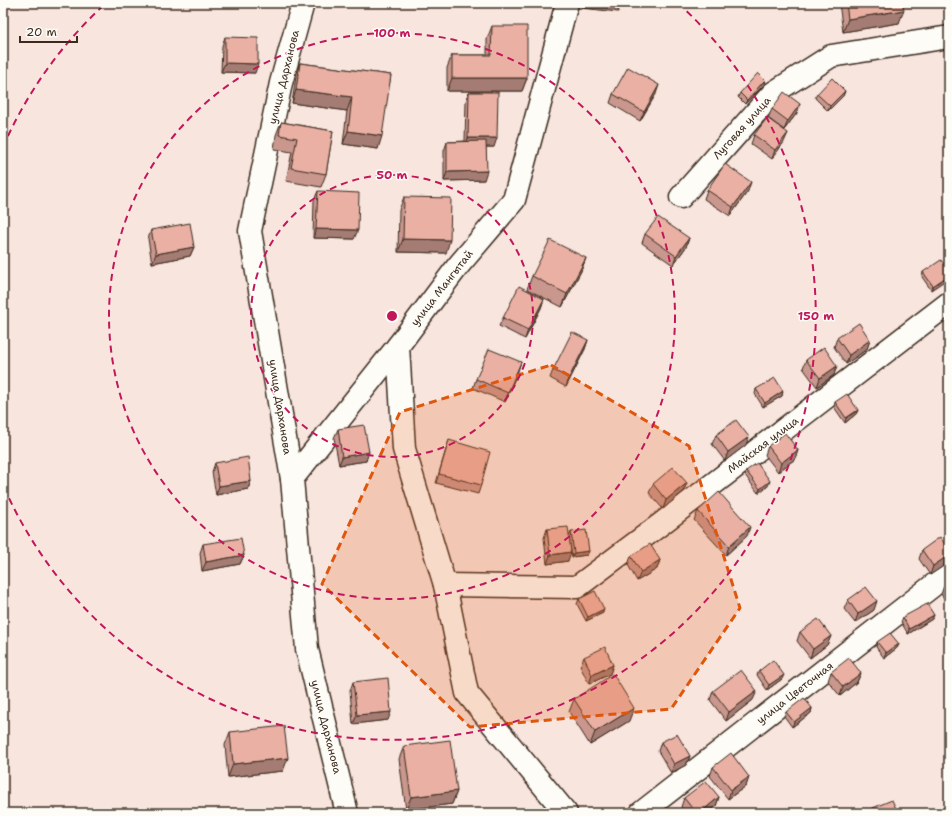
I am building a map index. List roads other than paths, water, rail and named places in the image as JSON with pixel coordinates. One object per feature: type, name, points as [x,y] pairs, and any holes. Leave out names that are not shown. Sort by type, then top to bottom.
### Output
[{"type":"street","name":"улица Дарханова","points":[[303,3],[281,83],[250,231],[292,479],[307,649],[347,813]]},
{"type":"street","name":"улица Мангытай","points":[[292,479],[398,346],[458,266],[514,200],[567,3]]},
{"type":"street","name":"Луговая улица","points":[[680,197],[773,93],[831,56],[949,37]]},
{"type":"street","name":"Майская улица","points":[[445,585],[577,587],[949,303]]},
{"type":"street","points":[[398,346],[404,449],[445,585],[467,693],[566,813]]},
{"type":"street","name":"улица Цветочная","points":[[642,813],[949,573]]}]
